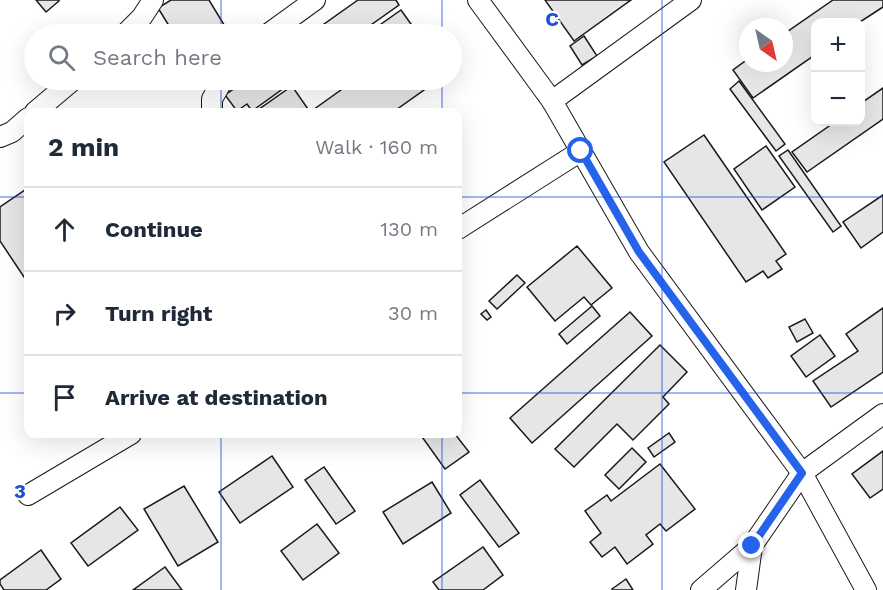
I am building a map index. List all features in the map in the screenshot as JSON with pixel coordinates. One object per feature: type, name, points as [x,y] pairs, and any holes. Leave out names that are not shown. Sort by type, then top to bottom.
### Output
[{"type":"street","points":[[134,24],[153,0]]},
{"type":"street","points":[[282,24],[315,0]]},
{"type":"street","points":[[478,0],[552,101],[639,252],[802,473],[866,590]]},
{"type":"street","points":[[552,101],[691,0]]},
{"type":"street","points":[[40,108],[61,90]]},
{"type":"street","points":[[212,108],[212,99],[217,90]]},
{"type":"street","points":[[0,137],[12,132],[24,122]]},
{"type":"street","points":[[462,226],[581,151]]},
{"type":"street","points":[[701,590],[752,546],[802,473],[883,414]]},
{"type":"street","points":[[28,495],[123,438]]},
{"type":"street","points":[[746,590],[752,546]]},
{"type":"building","points":[[36,0],[59,0],[59,1],[46,12]]},
{"type":"building","points":[[171,0],[209,0],[224,24],[168,24],[158,8]]},
{"type":"building","points":[[358,0],[396,0],[399,5],[372,24],[324,24]]},
{"type":"building","points":[[545,0],[631,0],[574,41]]},
{"type":"building","points":[[833,0],[883,0],[883,7],[865,19],[811,18],[811,57],[793,70],[793,28]]},
{"type":"building","points":[[401,10],[411,24],[381,24]]},
{"type":"building","points":[[584,36],[597,56],[582,65],[570,46]]},
{"type":"building","points":[[739,66],[739,72],[790,72],[753,98],[733,70]]},
{"type":"building","points":[[739,81],[785,144],[776,151],[730,89]]},
{"type":"building","points":[[883,88],[883,119],[807,172],[792,152],[829,126],[865,126],[865,101]]},
{"type":"building","points":[[232,90],[281,90],[256,108],[250,108],[247,104],[241,108],[235,108],[225,95]]},
{"type":"building","points":[[286,90],[295,90],[307,108],[261,108]]},
{"type":"building","points":[[341,90],[424,90],[399,108],[316,108]]},
{"type":"building","points":[[704,135],[786,254],[776,261],[782,269],[768,278],[763,271],[746,282],[664,162]]},
{"type":"building","points":[[766,146],[795,187],[762,210],[734,169]]},
{"type":"building","points":[[788,150],[841,226],[833,232],[779,156]]},
{"type":"building","points":[[24,191],[24,277],[0,241],[0,207]]},
{"type":"building","points":[[883,195],[883,232],[861,248],[843,222]]},
{"type":"building","points":[[577,246],[612,288],[591,305],[584,297],[555,321],[527,287]]},
{"type":"building","points":[[517,275],[525,283],[497,309],[489,301]]},
{"type":"building","points":[[592,306],[600,316],[567,344],[559,334]]},
{"type":"building","points":[[883,308],[883,372],[831,407],[813,381],[858,351],[846,334]]},
{"type":"building","points":[[486,310],[491,317],[487,320],[481,314]]},
{"type":"building","points":[[630,312],[652,336],[532,443],[510,418]]},
{"type":"building","points":[[805,319],[813,333],[797,342],[789,327]]},
{"type":"building","points":[[820,335],[835,356],[806,377],[791,356]]},
{"type":"building","points":[[660,345],[687,372],[663,397],[669,404],[633,440],[617,424],[574,467],[555,449]]},
{"type":"building","points":[[669,433],[675,442],[654,457],[648,448]]},
{"type":"building","points":[[423,438],[458,438],[469,452],[445,469]]},
{"type":"building","points":[[632,448],[646,462],[619,489],[605,475]]},
{"type":"building","points":[[883,451],[883,489],[870,498],[852,474]]},
{"type":"building","points":[[272,456],[293,487],[240,523],[219,492]]},
{"type":"building","points":[[660,464],[695,509],[666,531],[660,524],[646,535],[653,544],[627,564],[615,547],[602,557],[590,542],[601,533],[585,511],[607,495],[611,501]]},
{"type":"building","points":[[324,467],[355,511],[336,524],[305,480]]},
{"type":"building","points":[[480,480],[519,533],[499,547],[460,495]]},
{"type":"building","points":[[432,482],[451,513],[403,544],[383,512]]},
{"type":"building","points":[[184,486],[218,542],[178,566],[144,509]]},
{"type":"building","points":[[120,507],[138,530],[88,566],[71,543]]},
{"type":"building","points":[[317,524],[339,553],[303,580],[281,551]]},
{"type":"building","points":[[483,547],[503,575],[483,590],[439,590],[433,582]]},
{"type":"building","points":[[41,550],[61,579],[46,590],[4,590],[0,580]]},
{"type":"building","points":[[165,567],[182,590],[133,590]]},
{"type":"building","points":[[626,579],[633,590],[612,589]]},
{"type":"route","points":[[581,151],[639,252],[802,473],[752,546]]}]
